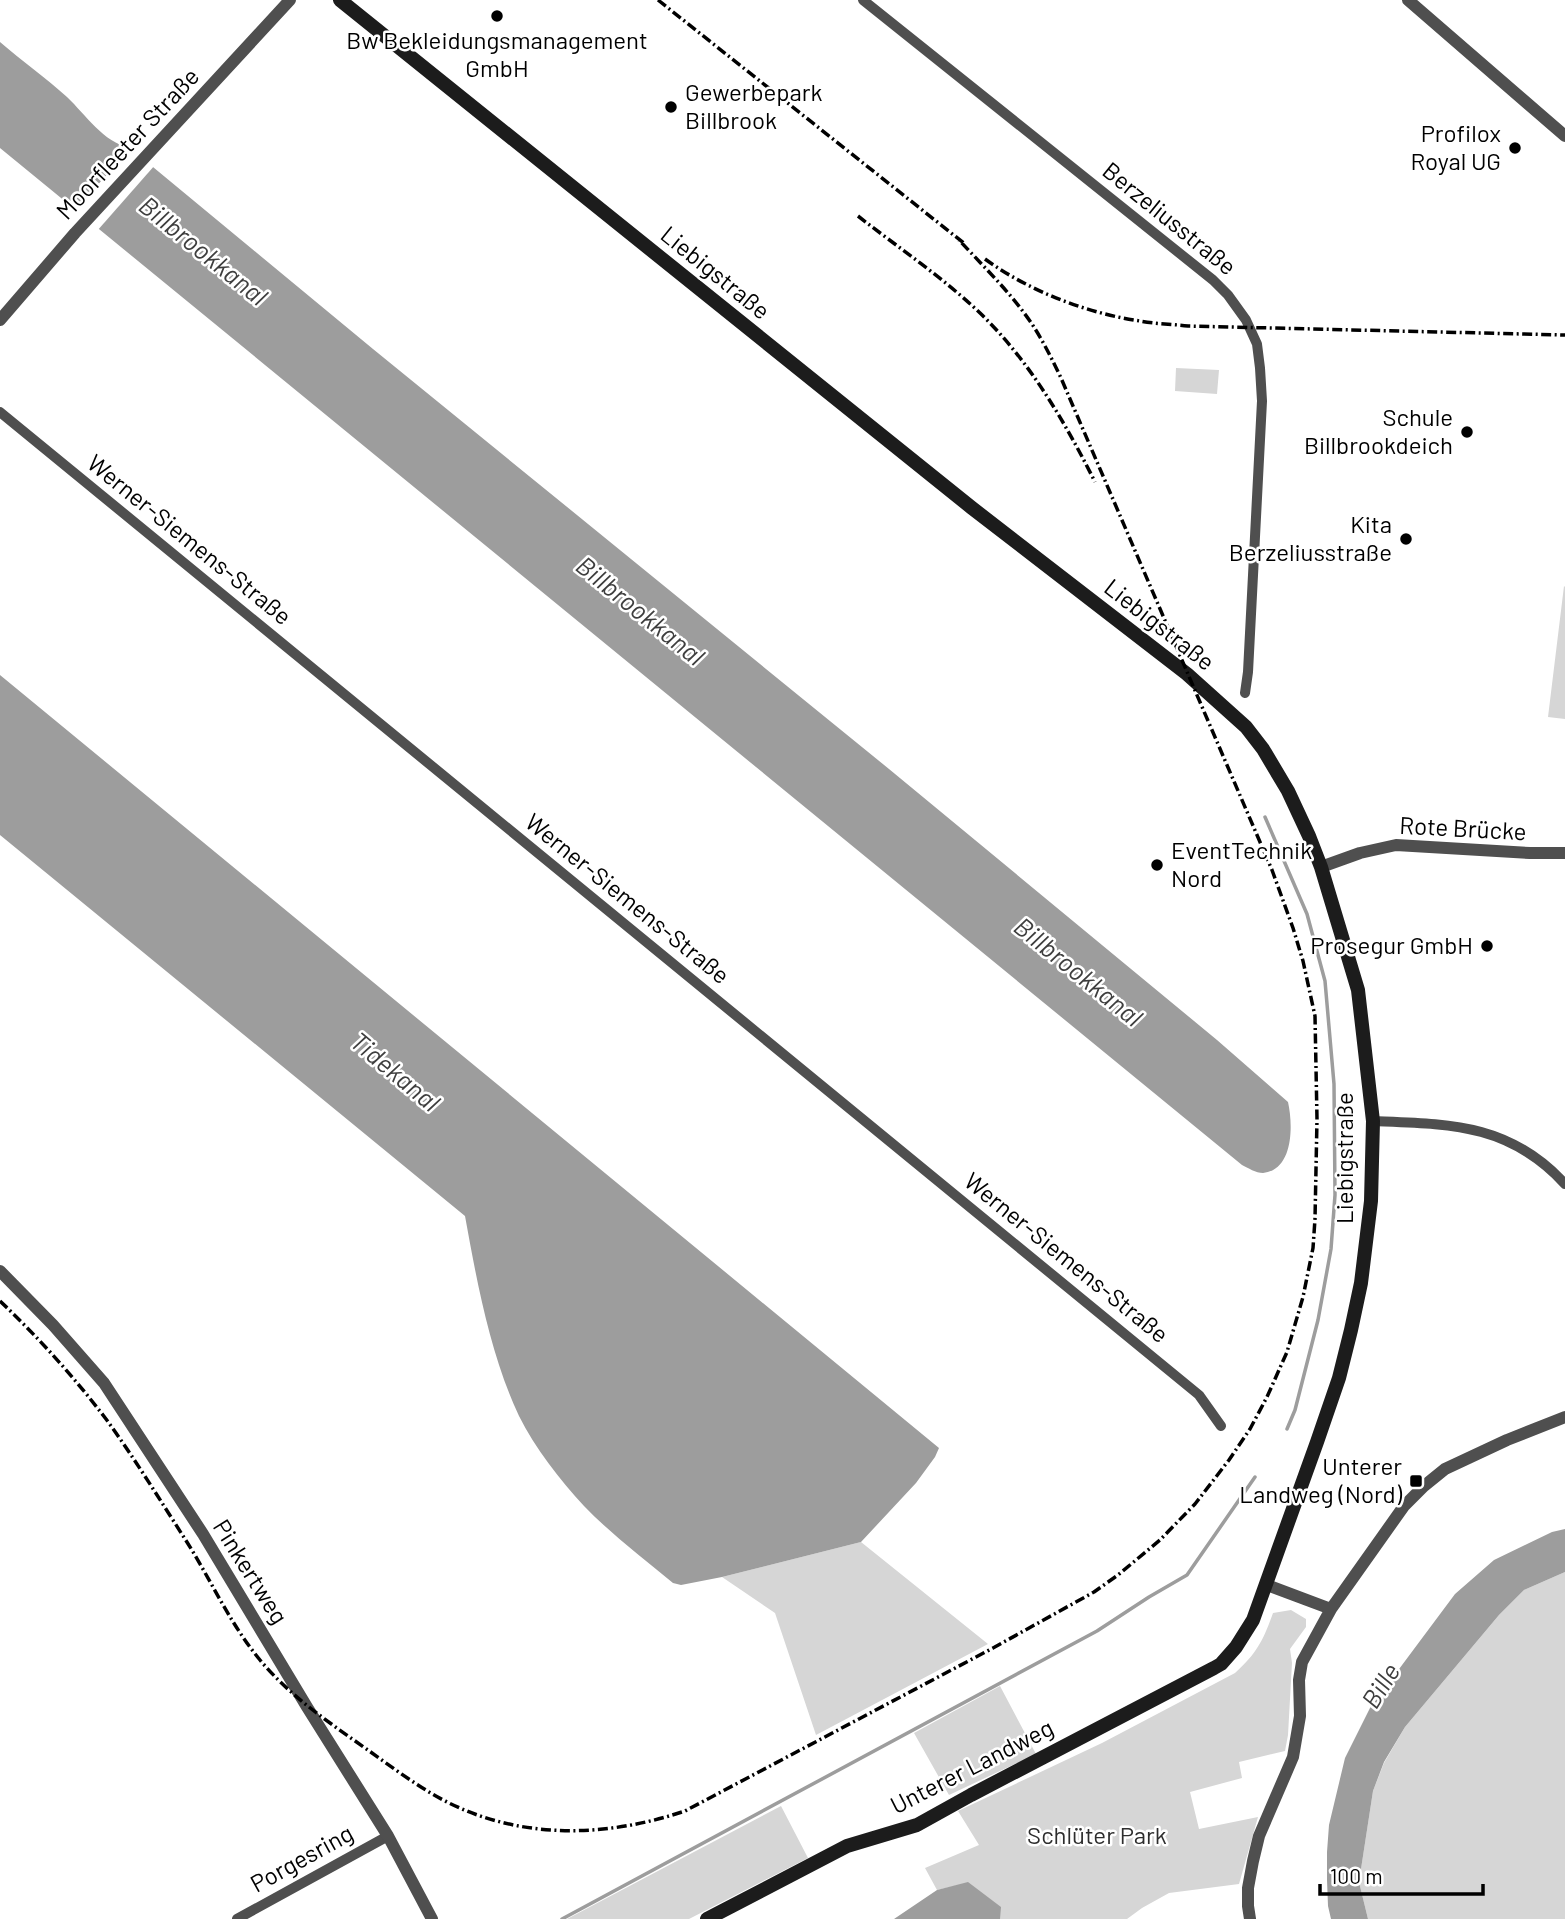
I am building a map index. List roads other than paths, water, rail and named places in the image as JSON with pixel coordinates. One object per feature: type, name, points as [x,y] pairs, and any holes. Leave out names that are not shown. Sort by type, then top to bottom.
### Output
[{"type":"main road","name":"Liebigstraße","points":[[340,0],[972,508],[1162,654],[1224,706],[1272,761],[1297,809],[1321,867],[1358,990],[1373,1121],[1371,1201],[1361,1283],[1339,1378],[1267,1585],[1245,1635]]},
{"type":"main road","name":"Unterer Landweg","points":[[707,1919],[847,1846],[917,1825],[1214,1668],[1228,1657],[1245,1635]]},
{"type":"street","name":"Moorfleeter Straße","points":[[0,320],[155,144],[290,0]]},
{"type":"street","name":"Berzeliusstraße","points":[[863,0],[1213,280],[1246,320],[1257,344],[1262,401],[1245,693]]},
{"type":"street","points":[[1408,0],[1565,136]]},
{"type":"street","name":"Werner-Siemens-Straße","points":[[0,412],[1199,1395],[1221,1426]]},
{"type":"street","name":"Rote Brücke","points":[[1321,867],[1360,853],[1396,845],[1565,853]]},
{"type":"street","points":[[1373,1121],[1434,1123],[1491,1134],[1535,1157],[1565,1184]]},
{"type":"street","name":"Pinkertweg","points":[[0,1271],[104,1383],[203,1534],[388,1836],[432,1919]]},
{"type":"street","points":[[1250,1919],[1248,1888],[1259,1836],[1293,1757],[1300,1716],[1299,1681],[1302,1662],[1331,1609],[1404,1506],[1423,1486],[1445,1469],[1565,1417]]},
{"type":"street","points":[[1267,1585],[1331,1609]]},
{"type":"street","name":"Porgesring","points":[[237,1919],[388,1836]]},
{"type":"water","name":"Billbrookkanal","points":[[0,42],[67,97],[103,134],[130,148],[889,769],[1217,1040],[1288,1102],[1291,1122],[1289,1145],[1281,1164],[1263,1173],[1242,1165],[0,148]]},
{"type":"water","name":"Tidekanal","points":[[0,675],[939,1448],[916,1483],[861,1542],[681,1585],[673,1583],[584,1506],[540,1452],[525,1428],[509,1392],[486,1318],[465,1216],[0,835]]},
{"type":"water","points":[[1565,1529],[1565,1572],[1524,1590],[1499,1615],[1405,1727],[1384,1762],[1373,1791],[1359,1882],[1368,1919],[1331,1919],[1327,1880],[1329,1825],[1345,1758],[1370,1708],[1455,1594],[1494,1560],[1552,1532]]},
{"type":"water","points":[[968,1882],[1001,1907],[1000,1919],[894,1919],[937,1890]]},
{"type":"waterway","points":[[1265,817],[1307,914],[1325,981],[1334,1084],[1335,1195],[1331,1249],[1318,1320],[1295,1410],[1287,1429]]},
{"type":"waterway","points":[[562,1919],[1097,1631],[1187,1575],[1255,1477]]},
{"type":"railway","points":[[658,0],[965,244]]},
{"type":"railway","points":[[858,216],[958,293],[988,321],[1020,357],[1048,397],[1095,482]]},
{"type":"railway","points":[[0,1301],[55,1358],[106,1419],[185,1539],[249,1646],[284,1685],[337,1728],[438,1797],[478,1815],[536,1829],[596,1830],[656,1820],[685,1811],[1094,1592],[1160,1540],[1195,1504],[1250,1429],[1267,1397],[1287,1352],[1303,1297],[1313,1248],[1315,1219],[1315,1016],[1303,961],[1272,870],[1061,378],[1024,313],[959,240]]},
{"type":"railway","points":[[985,259],[1020,281],[1059,299],[1099,312],[1152,323],[1565,335]]},
{"type":"place","name":"Bw Bekleidungsmanagement GmbH","points":[[497,16]]},
{"type":"place","name":"Gewerbepark Billbrook","points":[[671,107]]},
{"type":"place","name":"Profilox Royal UG","points":[[1515,148]]},
{"type":"place","name":"Schule Billbrookdeich","points":[[1467,432]]},
{"type":"place","name":"Kita Berzeliusstraße","points":[[1406,539]]},
{"type":"place","name":"EventTechnik Nord","points":[[1157,865]]},
{"type":"place","name":"Prosegur GmbH","points":[[1487,946]]},
{"type":"place","name":"Unterer Landweg (Nord)","points":[[1416,1481]]},
{"type":"water label","name":"Bille","points":[[1381,1686]]},
{"type":"park label","name":"Schlüter Park","points":[[1097,1836]]}]
